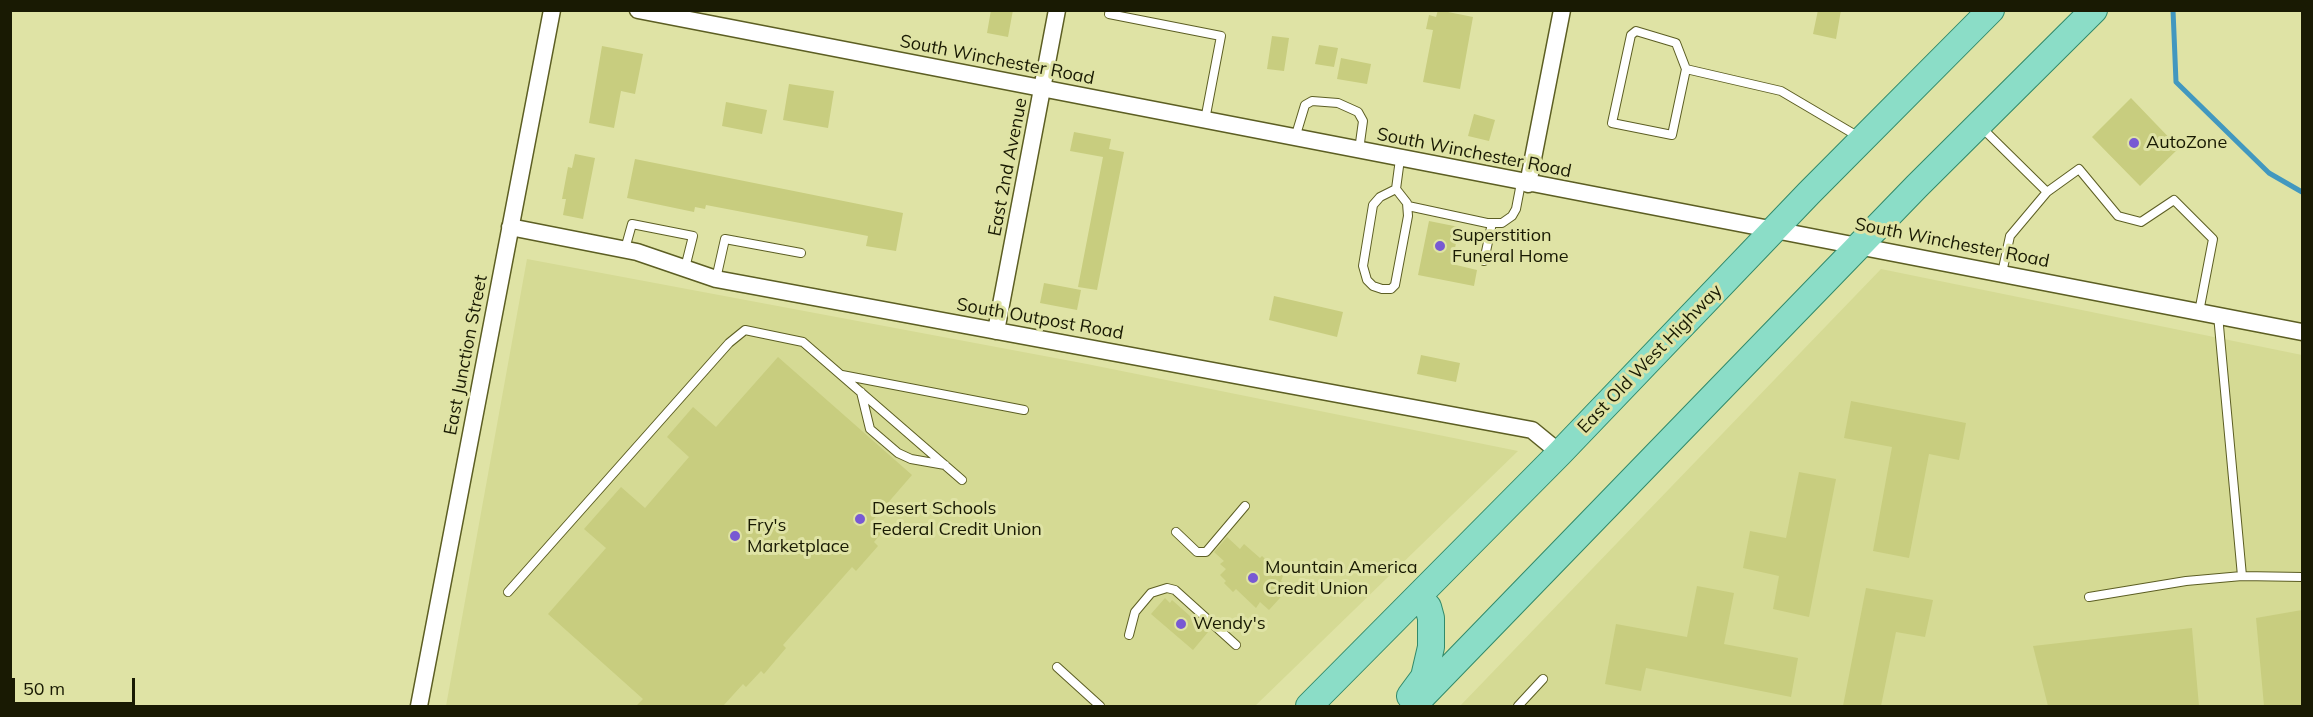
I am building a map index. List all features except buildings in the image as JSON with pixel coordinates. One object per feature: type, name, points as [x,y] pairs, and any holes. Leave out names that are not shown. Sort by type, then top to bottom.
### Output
[{"type":"main road","name":"East Old West Highway","points":[[1309,706],[1560,453],[1774,229],[1991,10]]},
{"type":"main road","points":[[1413,706],[1860,244],[2094,10]]},
{"type":"main road","points":[[1404,706],[1424,677],[1431,647],[1431,618],[1428,607],[1418,597]]},
{"type":"street","name":"East Junction Street","points":[[419,706],[552,10]]},
{"type":"street","name":"South Winchester Road","points":[[638,10],[1525,183],[1860,244],[2302,332]]},
{"type":"street","name":"East 2nd Avenue","points":[[996,331],[1058,10]]},
{"type":"street","points":[[1525,183],[1562,10]]},
{"type":"street","name":"South Outpost Road","points":[[510,227],[625,249],[716,279],[1532,430],[1560,453]]},
{"type":"lane","points":[[1110,10],[1109,14],[1221,36],[1204,120]]},
{"type":"lane","points":[[1636,31],[1676,43],[1686,69],[1672,135],[1612,123],[1631,35],[1636,31]]},
{"type":"lane","points":[[1686,69],[1781,91],[1862,139]]},
{"type":"lane","points":[[1295,138],[1305,105],[1312,101],[1338,103],[1358,112],[1363,122],[1359,151]]},
{"type":"lane","points":[[1979,125],[2047,192]]},
{"type":"lane","points":[[1396,189],[1380,197],[1373,205],[1363,266],[1367,280],[1373,286],[1390,289],[1395,285],[1401,259],[1407,206],[1396,189],[1400,159]]},
{"type":"lane","points":[[2002,273],[2010,236],[2047,192],[2079,169],[2118,216],[2141,222],[2174,200],[2213,239],[2199,312]]},
{"type":"lane","points":[[1407,206],[1502,223],[1512,216],[1525,183]]},
{"type":"lane","points":[[1484,261],[1492,223]]},
{"type":"lane","points":[[625,249],[632,224],[693,236],[685,268]]},
{"type":"lane","points":[[716,279],[724,238],[801,254]]},
{"type":"lane","points":[[2218,315],[2242,576]]},
{"type":"lane","points":[[508,592],[729,343],[745,330],[803,342],[962,480]]},
{"type":"lane","points":[[841,375],[1024,410]]},
{"type":"lane","points":[[861,392],[870,429],[891,447],[911,459],[946,465]]},
{"type":"lane","points":[[1176,532],[1197,552],[1206,552],[1245,506]]},
{"type":"lane","points":[[2089,597],[2186,581],[2242,576],[2302,577]]},
{"type":"lane","points":[[1129,635],[1135,612],[1151,593],[1167,588],[1175,590],[1236,645]]},
{"type":"lane","points":[[1057,667],[1100,706]]},
{"type":"lane","points":[[1518,706],[1543,679]]},
{"type":"shaded area","points":[[527,259],[1087,364],[1518,451],[1255,706],[446,706]]},
{"type":"shaded area","points":[[1881,269],[2302,355],[2302,706],[1460,706]]},
{"type":"waterway","points":[[2173,10],[2176,82],[2269,173],[2302,192]]},
{"type":"place","name":"AutoZone","points":[[2134,143]]},
{"type":"place","name":"Superstition Funeral Home","points":[[1440,246]]},
{"type":"place","name":"Desert Schools Federal Credit Union","points":[[860,519]]},
{"type":"place","name":"Fry's Marketplace","points":[[735,536]]},
{"type":"place","name":"Mountain America Credit Union","points":[[1253,578]]},
{"type":"place","name":"Wendy's","points":[[1181,624]]}]
